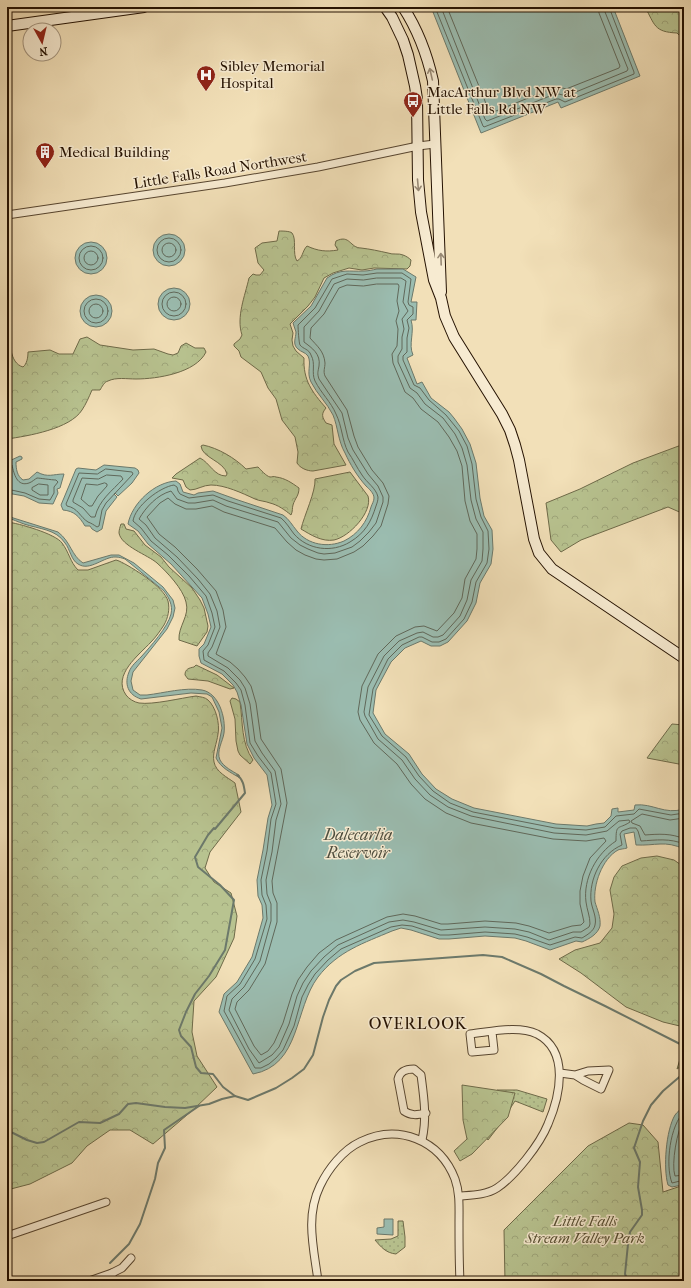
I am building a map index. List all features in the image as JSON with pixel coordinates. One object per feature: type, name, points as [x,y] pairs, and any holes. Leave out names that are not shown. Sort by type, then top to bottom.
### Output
[{"type":"main road","points":[[7,26],[144,7]]},
{"type":"main road","points":[[385,7],[400,34],[411,66],[417,100],[418,180],[421,212],[434,280],[441,298],[445,316],[454,337],[510,430],[519,460],[534,539],[539,553],[552,569],[684,658]]},
{"type":"main road","points":[[403,7],[419,35],[430,67],[434,95],[441,298]]},
{"type":"street","name":"Little Falls Road Northwest","points":[[7,215],[225,183],[318,167],[418,146],[435,144]]},
{"type":"street","points":[[459,1196],[484,1194],[496,1189],[512,1176],[528,1157],[548,1124],[555,1102],[560,1073],[554,1051],[549,1043],[536,1034],[522,1030],[514,1029],[492,1032]]},
{"type":"street","points":[[422,1140],[426,1113],[421,1075],[414,1070],[409,1069],[403,1072],[398,1079],[404,1111],[415,1115],[426,1113]]},
{"type":"street","points":[[560,1073],[575,1075]]},
{"type":"street","points":[[318,1281],[311,1236],[316,1198],[320,1186],[339,1158],[348,1150],[366,1139],[392,1134],[422,1140],[438,1152],[448,1165],[455,1179],[459,1196],[460,1281]]},
{"type":"street","points":[[7,1236],[106,1202]]},
{"type":"street","points":[[89,1281],[122,1268],[131,1258]]},
{"type":"street","points":[[112,1273],[112,1281]]},
{"type":"green space","points":[[645,7],[674,7],[684,16],[684,40],[677,33],[659,29],[653,23]]},
{"type":"green space","points":[[279,231],[288,231],[292,233],[297,261],[307,246],[322,251],[338,250],[335,245],[336,241],[341,239],[347,240],[357,247],[390,254],[401,254],[411,260],[410,266],[407,269],[374,268],[362,270],[349,268],[333,273],[324,278],[315,297],[290,324],[293,333],[293,346],[304,358],[305,373],[309,385],[326,408],[323,412],[323,417],[326,423],[332,425],[334,444],[346,465],[313,471],[304,469],[298,465],[298,452],[295,437],[282,420],[276,399],[268,388],[261,372],[241,357],[239,351],[234,346],[242,335],[240,321],[243,299],[249,278],[253,274],[260,275],[264,270],[258,263],[255,248],[262,243],[277,241]]},
{"type":"green space","points":[[7,328],[10,330],[10,345],[15,361],[18,365],[23,367],[26,362],[28,352],[50,350],[59,354],[73,354],[80,339],[87,337],[100,345],[133,350],[154,349],[173,355],[178,353],[181,346],[186,343],[195,348],[204,348],[206,352],[194,365],[185,370],[165,376],[111,380],[103,385],[100,390],[92,390],[82,410],[76,417],[68,422],[59,427],[26,436],[7,439]]},
{"type":"green space","points":[[684,444],[684,514],[668,507],[581,540],[561,552],[551,540],[546,503],[580,489],[633,463]]},
{"type":"green space","points":[[203,445],[214,448],[226,454],[246,469],[258,467],[268,476],[282,478],[299,488],[291,515],[276,505],[257,500],[228,488],[211,485],[190,490],[186,487],[183,480],[172,478],[200,458],[215,472],[226,476],[227,474],[222,466],[205,454],[202,450],[201,446]]},
{"type":"green space","points":[[350,472],[368,496],[369,502],[363,516],[353,529],[340,538],[325,540],[313,536],[301,529],[314,490],[315,479]]},
{"type":"green space","points":[[7,522],[19,524],[36,530],[58,540],[64,546],[73,564],[78,570],[88,570],[116,560],[147,578],[165,596],[169,607],[165,622],[155,638],[129,666],[122,680],[123,688],[129,698],[139,703],[159,702],[196,696],[204,698],[211,703],[217,716],[218,725],[214,755],[215,766],[219,771],[235,783],[241,812],[210,852],[205,868],[214,882],[231,893],[237,916],[234,938],[216,977],[194,1001],[192,1032],[197,1056],[217,1087],[153,1144],[130,1130],[110,1130],[87,1146],[72,1163],[30,1184],[7,1190]]},
{"type":"green space","points":[[121,524],[124,524],[126,529],[134,531],[145,545],[161,557],[169,567],[192,588],[200,600],[204,608],[208,626],[207,632],[197,646],[179,640],[180,630],[187,607],[182,592],[170,576],[157,563],[135,550],[121,538],[119,530]]},
{"type":"green space","points":[[196,665],[217,675],[234,688],[230,689],[208,681],[188,679],[185,675],[186,671]]},
{"type":"green space","points":[[232,698],[240,702],[244,740],[253,760],[250,764],[240,755],[238,751],[235,719],[230,701]]},
{"type":"green space","points":[[672,724],[684,725],[684,765],[647,758]]},
{"type":"green space","points":[[657,856],[674,860],[684,867],[684,1027],[663,1022],[626,1007],[581,973],[559,959],[575,950],[600,943],[612,928],[614,914],[610,890],[614,877],[622,866],[641,858]]},
{"type":"green space","points":[[684,1046],[684,1064],[677,1069]]},
{"type":"green space","points":[[462,1085],[515,1093],[508,1117],[472,1154],[460,1161],[454,1151],[467,1139],[463,1120]]},
{"type":"green space","points":[[497,1090],[517,1090],[547,1099],[543,1112],[515,1101],[488,1140],[482,1132]]},
{"type":"green space","name":"Little Falls Stream Valley Park","points":[[629,1123],[643,1125],[658,1142],[663,1192],[684,1185],[684,1281],[505,1281],[504,1230],[588,1146]]},
{"type":"green space","points":[[398,1221],[403,1221],[405,1247],[396,1254],[387,1251],[375,1240],[391,1239],[398,1236]]},
{"type":"water","points":[[431,7],[613,7],[640,76],[561,108],[558,102],[481,133]]},
{"type":"water","points":[[166,234],[172,234],[182,241],[185,250],[184,256],[178,263],[172,266],[166,266],[156,259],[153,253],[153,247],[160,237]]},
{"type":"water","points":[[88,242],[94,242],[104,249],[107,258],[106,264],[100,271],[94,274],[88,274],[78,267],[75,261],[75,255],[82,245]]},
{"type":"water","name":"Dalecarlia Reservoir","points":[[377,269],[403,269],[416,277],[411,302],[417,302],[416,320],[411,320],[411,347],[413,355],[407,358],[417,384],[422,382],[431,398],[449,412],[462,429],[470,444],[476,463],[480,498],[484,516],[492,530],[493,549],[491,564],[480,583],[476,603],[467,621],[448,642],[440,646],[431,646],[421,641],[405,648],[391,662],[376,690],[373,713],[385,734],[409,754],[422,774],[436,789],[452,799],[474,808],[556,824],[587,826],[604,823],[611,816],[612,809],[618,808],[618,812],[634,810],[635,805],[641,805],[670,811],[684,809],[684,849],[665,844],[636,845],[634,832],[624,834],[627,848],[618,850],[612,854],[603,866],[597,880],[595,902],[600,919],[599,929],[593,936],[582,942],[576,941],[550,950],[515,938],[485,936],[439,939],[401,928],[352,949],[334,961],[318,977],[304,1004],[288,1048],[280,1060],[269,1069],[253,1074],[219,1012],[224,994],[237,982],[252,957],[263,918],[262,905],[258,896],[257,880],[268,818],[272,805],[267,775],[254,758],[247,744],[241,705],[233,685],[222,674],[201,663],[199,649],[204,644],[211,627],[202,598],[171,564],[148,544],[138,531],[128,524],[130,516],[139,501],[160,485],[176,481],[180,484],[183,492],[194,495],[213,491],[283,515],[302,536],[319,544],[325,545],[344,541],[358,531],[367,518],[374,500],[374,496],[349,461],[341,444],[333,415],[311,382],[309,375],[309,359],[307,355],[299,350],[295,345],[296,332],[293,323],[311,306],[327,278],[345,271],[366,271]]},
{"type":"water","points":[[171,288],[177,288],[187,295],[190,304],[189,310],[183,317],[177,320],[171,320],[161,313],[158,307],[158,301],[165,291]]},
{"type":"water","points":[[93,295],[99,295],[109,302],[112,311],[111,317],[105,324],[99,327],[93,327],[83,320],[80,314],[80,308],[87,298]]},
{"type":"water","points":[[20,456],[22,459],[16,462],[16,467],[18,474],[23,480],[29,479],[37,472],[47,475],[64,474],[60,488],[57,489],[58,493],[53,504],[39,503],[24,496],[7,493],[7,462]]},
{"type":"water","points":[[104,465],[135,468],[139,473],[132,483],[118,496],[115,493],[114,494],[117,497],[106,511],[102,529],[97,532],[90,526],[85,526],[73,513],[63,510],[61,505],[76,469],[96,470]]},
{"type":"water","points":[[7,516],[58,532],[66,540],[79,560],[83,563],[111,555],[119,555],[134,563],[163,587],[173,600],[175,608],[173,617],[167,629],[133,672],[131,681],[133,690],[140,695],[147,695],[195,689],[208,692],[213,696],[220,707],[224,720],[224,733],[220,746],[219,757],[226,767],[239,775],[240,778],[223,767],[216,758],[222,728],[219,712],[212,697],[207,694],[191,693],[141,699],[133,695],[128,688],[127,681],[131,668],[158,637],[171,614],[171,605],[164,591],[123,558],[111,557],[87,566],[78,564],[74,560],[65,543],[57,535],[47,530],[7,518]]},
{"type":"water","points":[[684,1106],[684,1182],[682,1185],[672,1187],[668,1185],[666,1178],[666,1149],[672,1122],[675,1115]]},
{"type":"water","points":[[384,1219],[393,1219],[393,1235],[377,1234],[377,1228],[384,1227]]},
{"type":"waterway","points":[[235,1096],[223,1087],[213,1074],[201,1073],[196,1067],[191,1047],[181,1036],[179,1030],[195,994],[209,976],[225,950],[234,900],[220,885],[198,867],[195,857],[208,835],[214,828],[215,829],[245,793],[244,785],[237,775]]},
{"type":"waterway","points":[[7,1130],[27,1140],[37,1143],[44,1142],[79,1122],[100,1123],[119,1114],[128,1104],[136,1103],[185,1108],[209,1104],[235,1096],[248,1100],[276,1088],[304,1069],[313,1055],[323,1017],[336,986],[341,980],[355,971],[374,963],[483,955],[502,957],[541,974],[684,1046]]},
{"type":"waterway","points":[[628,1281],[625,1274],[630,1232],[642,1215],[638,1187],[640,1162],[634,1148],[643,1121],[651,1105],[663,1091],[684,1073]]},
{"type":"waterway","points":[[110,1263],[129,1244],[140,1224],[155,1179],[158,1163],[165,1148],[164,1130],[199,1106]]},
{"type":"place","name":"Sibley Memorial Hospital","points":[[206,92]]},
{"type":"place","name":"MacArthur Blvd NW at Little Falls Rd NW","points":[[413,118]]},
{"type":"place","name":"Medical Building","points":[[45,169]]},
{"type":"district","name":"OVERLOOK","points":[[418,1023]]}]
